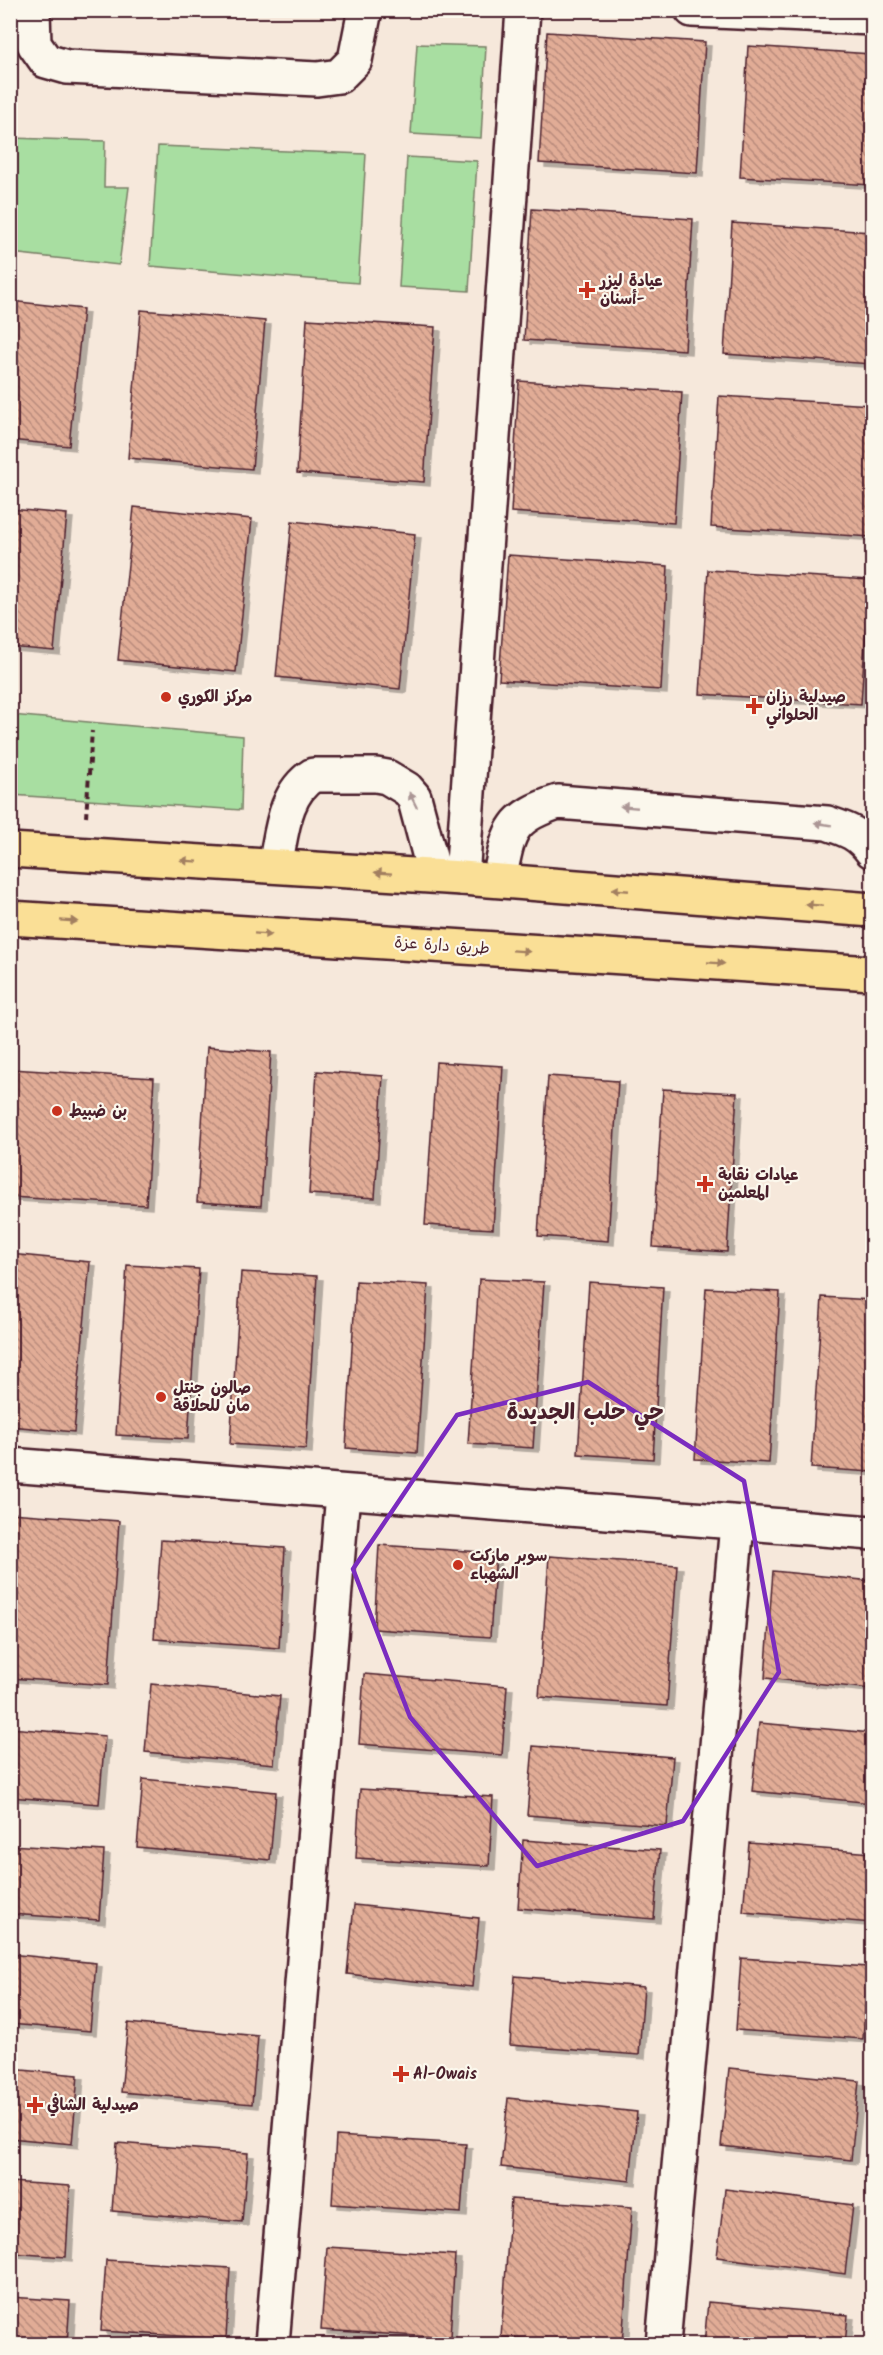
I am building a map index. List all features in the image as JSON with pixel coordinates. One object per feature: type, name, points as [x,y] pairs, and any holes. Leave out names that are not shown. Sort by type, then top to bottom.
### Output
[{"type":"main road","points":[[10,850],[499,880],[873,910]]},
{"type":"main road","name":"طريق دارة عزة","points":[[10,918],[873,973]]},
{"type":"street","points":[[33,10],[34,44],[46,61],[67,67],[317,79],[339,76],[355,60],[364,10]]},
{"type":"street","points":[[449,877],[523,10]]},
{"type":"street","points":[[712,11],[873,18]]},
{"type":"street","points":[[275,866],[288,805],[293,794],[305,780],[313,775],[376,775],[398,783],[414,797],[449,877]]},
{"type":"street","points":[[499,880],[507,841],[517,823],[533,810],[558,802],[827,823],[849,830],[860,837],[873,851]]},
{"type":"street","points":[[10,1465],[873,1533]]},
{"type":"street","points":[[272,2344],[343,1493]]},
{"type":"street","points":[[663,2344],[737,1524]]},
{"type":"path","points":[[83,854],[92,731]]},
{"type":"highlighted area","points":[[588,1382],[744,1481],[779,1672],[683,1821],[537,1866],[410,1717],[353,1569],[457,1415]]},
{"type":"green space","points":[[417,44],[486,46],[481,138],[411,134]]},
{"type":"green space","points":[[11,138],[105,141],[104,187],[129,187],[119,265],[11,253]]},
{"type":"green space","points":[[158,146],[366,154],[358,283],[150,266]]},
{"type":"green space","points":[[407,157],[477,161],[469,291],[399,287]]},
{"type":"green space","points":[[11,715],[243,736],[241,810],[11,795]]},
{"type":"building","points":[[547,32],[705,42],[697,173],[539,163]]},
{"type":"building","points":[[748,46],[872,54],[872,185],[740,177]]},
{"type":"building","points":[[532,209],[693,219],[685,350],[524,340]]},
{"type":"building","points":[[732,223],[872,232],[872,364],[724,354]]},
{"type":"building","points":[[10,301],[83,309],[69,446],[10,440]]},
{"type":"building","points":[[141,310],[265,321],[252,469],[128,458]]},
{"type":"building","points":[[307,319],[435,327],[424,482],[297,473]]},
{"type":"building","points":[[519,381],[682,392],[674,523],[511,512]]},
{"type":"building","points":[[719,396],[872,405],[872,537],[711,527]]},
{"type":"building","points":[[134,507],[252,519],[236,672],[118,660]]},
{"type":"building","points":[[10,509],[67,514],[54,651],[10,647]]},
{"type":"building","points":[[292,521],[415,534],[400,689],[276,677]]},
{"type":"building","points":[[508,555],[668,566],[661,690],[499,680]]},
{"type":"building","points":[[708,570],[869,580],[861,704],[700,694]]},
{"type":"building","points":[[207,1047],[271,1052],[261,1206],[197,1202]]},
{"type":"building","points":[[436,1062],[503,1066],[493,1229],[425,1225]]},
{"type":"building","points":[[11,1069],[154,1078],[146,1205],[10,1197]]},
{"type":"building","points":[[317,1071],[383,1076],[375,1198],[309,1194]]},
{"type":"building","points":[[548,1076],[618,1081],[608,1241],[538,1236]]},
{"type":"building","points":[[663,1089],[737,1093],[727,1252],[653,1247]]},
{"type":"building","points":[[10,1254],[90,1262],[74,1432],[10,1426]]},
{"type":"building","points":[[127,1265],[199,1269],[188,1439],[116,1435]]},
{"type":"building","points":[[241,1272],[317,1276],[306,1449],[230,1444]]},
{"type":"building","points":[[479,1279],[544,1282],[533,1448],[468,1444]]},
{"type":"building","points":[[356,1281],[428,1285],[417,1453],[346,1448]]},
{"type":"building","points":[[589,1282],[663,1287],[653,1459],[578,1454]]},
{"type":"building","points":[[706,1288],[780,1292],[769,1463],[695,1459]]},
{"type":"building","points":[[822,1297],[872,1300],[872,1472],[811,1468]]},
{"type":"building","points":[[10,1513],[119,1521],[108,1685],[10,1678]]},
{"type":"building","points":[[161,1540],[285,1548],[279,1648],[154,1639]]},
{"type":"building","points":[[379,1545],[496,1553],[490,1637],[374,1629]]},
{"type":"building","points":[[549,1556],[677,1565],[667,1706],[539,1697]]},
{"type":"building","points":[[773,1571],[872,1581],[872,1689],[765,1678]]},
{"type":"building","points":[[364,1674],[507,1686],[502,1755],[359,1744]]},
{"type":"building","points":[[151,1684],[280,1696],[274,1764],[145,1752]]},
{"type":"building","points":[[759,1723],[872,1733],[872,1803],[752,1791]]},
{"type":"building","points":[[10,1728],[105,1736],[99,1804],[10,1797]]},
{"type":"building","points":[[533,1746],[673,1757],[667,1826],[527,1815]]},
{"type":"building","points":[[143,1779],[276,1792],[270,1860],[137,1847]]},
{"type":"building","points":[[360,1789],[493,1797],[489,1866],[356,1858]]},
{"type":"building","points":[[523,1840],[660,1850],[654,1919],[518,1908]]},
{"type":"building","points":[[749,1843],[872,1853],[872,1923],[743,1912]]},
{"type":"building","points":[[10,1845],[104,1851],[99,1920],[10,1914]]},
{"type":"building","points":[[354,1905],[479,1918],[472,1987],[347,1974]]},
{"type":"building","points":[[10,1954],[96,1963],[90,2031],[10,2024]]},
{"type":"building","points":[[741,1958],[868,1967],[863,2039],[736,2030]]},
{"type":"building","points":[[515,1976],[644,1987],[639,2055],[510,2045]]},
{"type":"building","points":[[128,2023],[258,2036],[252,2104],[121,2092]]},
{"type":"building","points":[[729,2068],[859,2081],[851,2160],[721,2146]]},
{"type":"building","points":[[10,2069],[78,2075],[72,2144],[10,2138]]},
{"type":"building","points":[[508,2098],[637,2112],[630,2181],[501,2167]]},
{"type":"building","points":[[336,2136],[466,2144],[461,2213],[332,2204]]},
{"type":"building","points":[[117,2143],[248,2153],[242,2222],[112,2211]]},
{"type":"building","points":[[10,2182],[70,2186],[66,2257],[10,2253]]},
{"type":"building","points":[[725,2189],[853,2205],[845,2274],[717,2257]]},
{"type":"building","points":[[511,2199],[632,2207],[622,2344],[501,2337]]},
{"type":"building","points":[[327,2247],[455,2255],[450,2338],[321,2330]]},
{"type":"building","points":[[106,2260],[230,2268],[226,2339],[101,2331]]},
{"type":"building","points":[[10,2297],[70,2301],[67,2344],[10,2344]]},
{"type":"building","points":[[708,2302],[848,2315],[845,2344],[704,2344]]},
{"type":"place","name":"عيادة ليزر أسنان-","points":[[587,290]]},
{"type":"place","name":"مركز الكوري","points":[[166,697]]},
{"type":"place","name":"صيدلية رزان الحلواني","points":[[754,706]]},
{"type":"place","name":"بن ضبيط","points":[[57,1111]]},
{"type":"place","name":"عيادات نقابة المعلمين","points":[[705,1184]]},
{"type":"place","name":"صالون جنتل مان للحلاقة","points":[[161,1397]]},
{"type":"place","name":"سوبر ماركت الشهباء","points":[[458,1565]]},
{"type":"place","name":"Al-Owais","points":[[401,2074]]},
{"type":"place","name":"صيدلية الشافي","points":[[35,2105]]},
{"type":"district","name":"حي حلب الجديدة","points":[[585,1413]]}]
